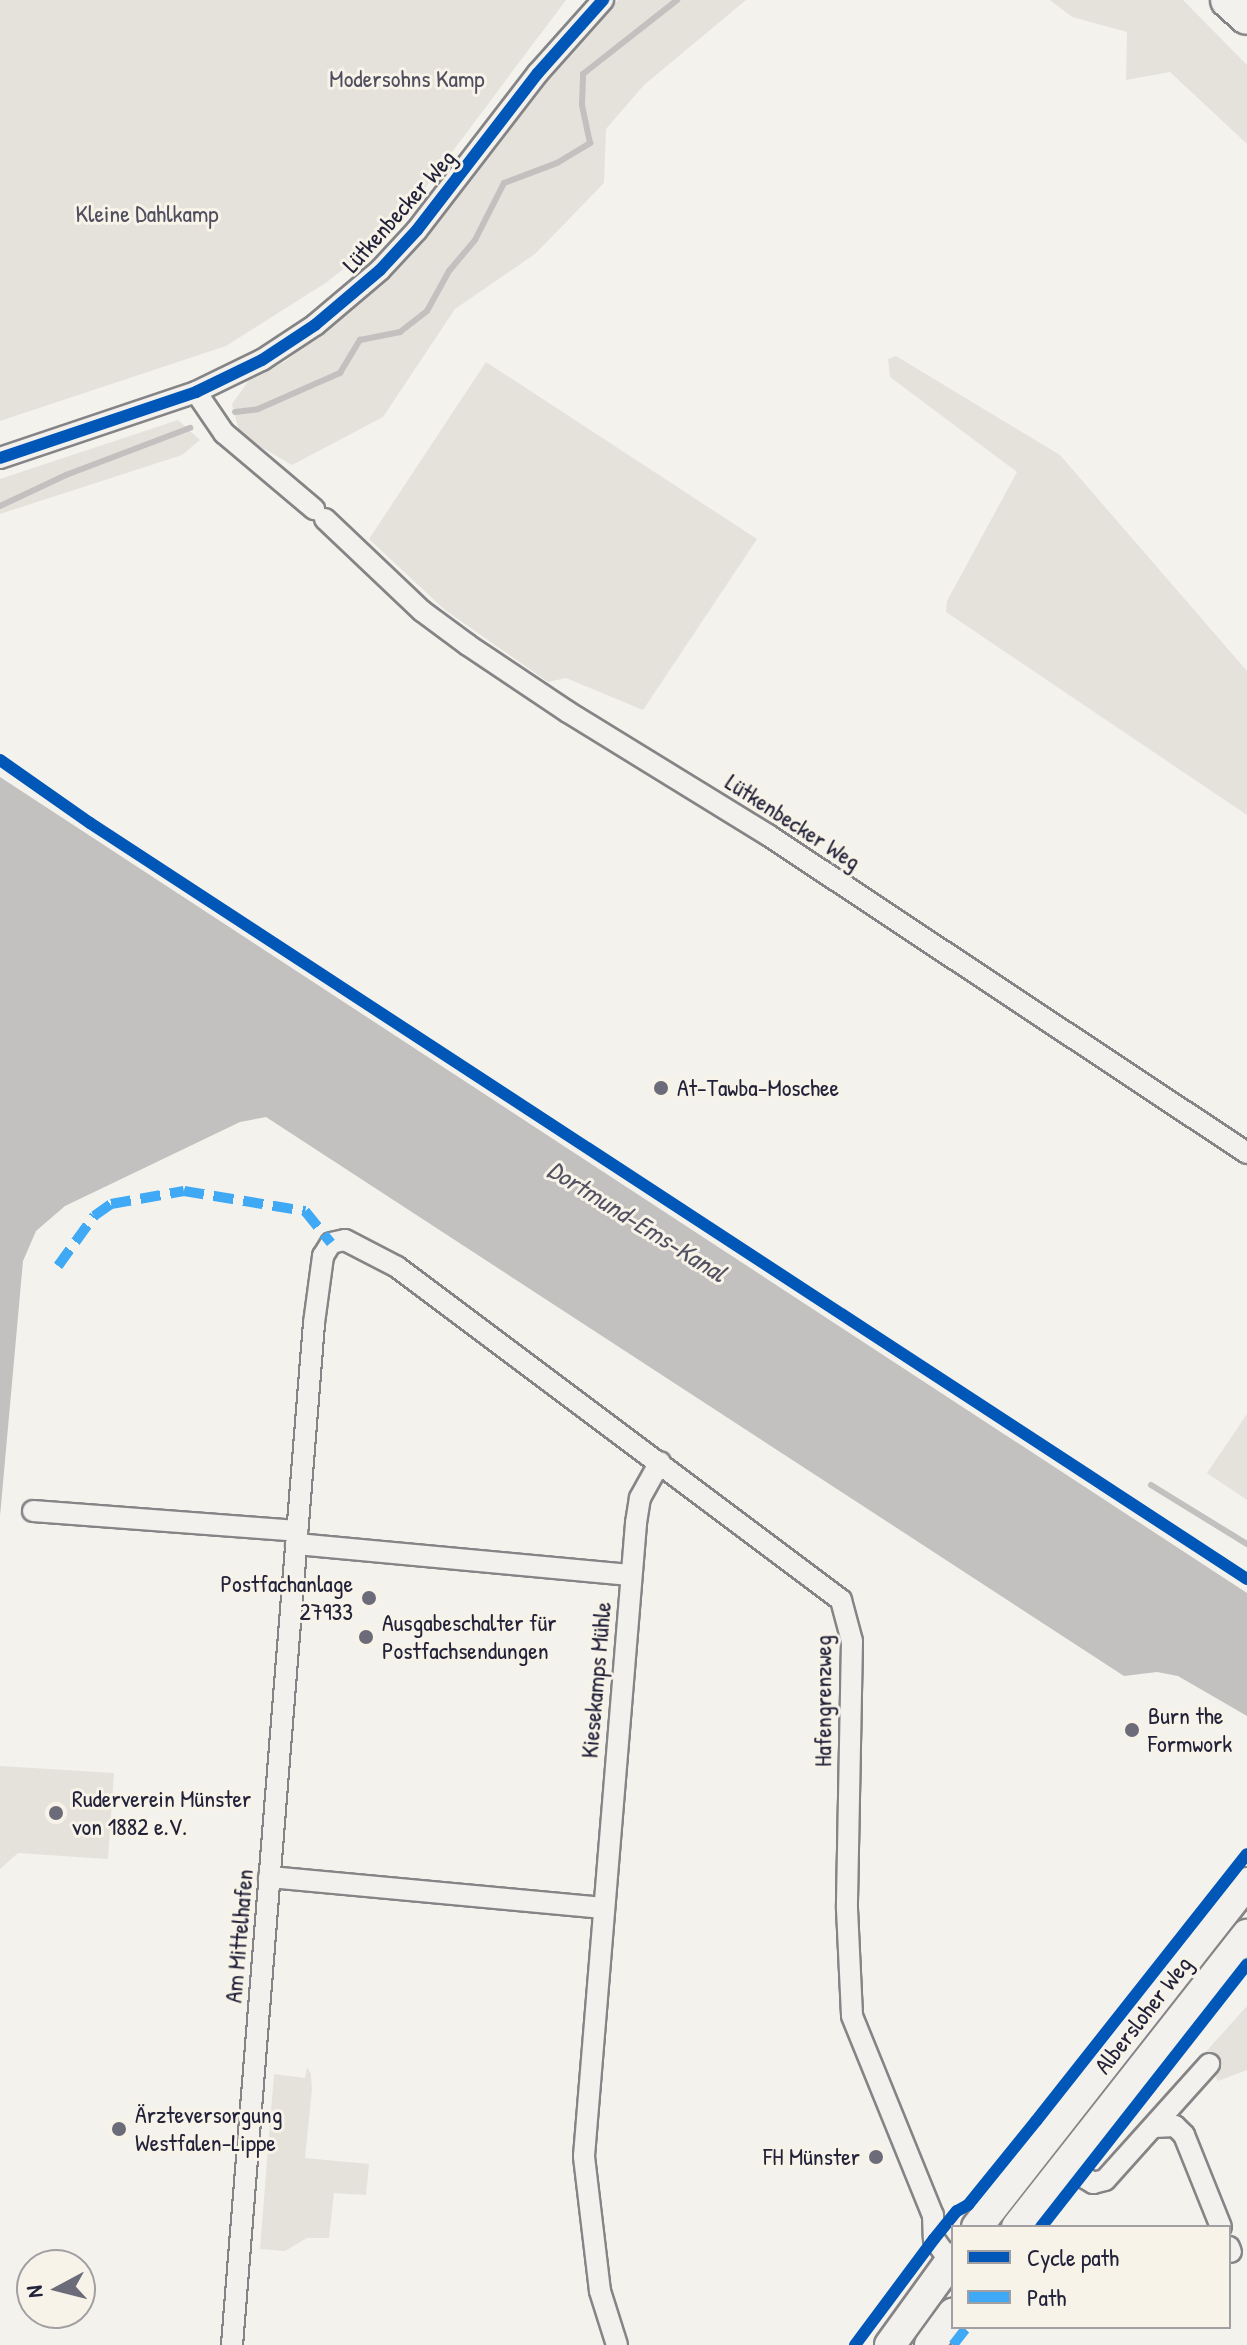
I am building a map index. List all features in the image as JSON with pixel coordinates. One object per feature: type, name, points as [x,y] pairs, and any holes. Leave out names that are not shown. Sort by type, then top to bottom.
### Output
[{"type":"highway","points":[[1228,0],[1247,17]]},
{"type":"main road","name":"Albersloher Weg","points":[[979,2225],[1247,1883]]},
{"type":"main road","name":"Albersloher Weg","points":[[1019,2225],[1247,1935]]},
{"type":"main road","points":[[1039,2146],[1064,2166]]},
{"type":"main road","points":[[890,2345],[947,2256]]},
{"type":"main road","points":[[930,2345],[951,2316]]},
{"type":"street","name":"Lütkenbecker Weg","points":[[0,458],[196,392],[262,360],[315,325],[380,270],[469,166],[538,73],[603,0]]},
{"type":"street","name":"Lütkenbecker Weg","points":[[196,392],[224,433],[320,514],[422,611],[468,645],[568,712],[768,835],[1247,1153]]},
{"type":"street","name":"Hafengrenzweg","points":[[331,1243],[345,1240],[397,1267],[841,1600],[848,1616],[852,1641],[848,1988],[852,2016],[947,2256]]},
{"type":"street","name":"Am Mittelhafen","points":[[232,2345],[319,1273],[331,1243]]},
{"type":"street","name":"Kiesekamps Mühle","points":[[617,2345],[600,2291],[584,2156],[631,1575],[640,1498],[660,1462]]},
{"type":"street","points":[[33,1511],[631,1575]]},
{"type":"street","points":[[269,1877],[602,1908]]},
{"type":"street","points":[[1064,2166],[1093,2183],[1105,2180],[1209,2064]]},
{"type":"street","points":[[1154,2127],[1175,2126],[1184,2135],[1220,2225]]},
{"type":"green space","name":"Kleine Dahlkamp","points":[[0,0],[566,0],[416,200],[371,247],[327,282],[226,346],[0,421]]},
{"type":"green space","points":[[618,0],[746,0],[644,85],[606,129],[604,183],[535,254],[455,309],[383,417],[292,465],[240,435],[232,404],[249,380],[286,361],[388,277],[451,204],[553,69]]},
{"type":"green space","points":[[1050,0],[1183,0],[1247,65],[1247,144],[1170,72],[1126,80],[1127,32],[1072,17]]},
{"type":"green space","points":[[896,356],[1060,455],[1247,671],[1247,815],[946,612],[947,601],[1017,472],[890,377],[888,359]]},
{"type":"green space","points":[[486,362],[757,539],[643,710],[566,678],[548,682],[445,610],[369,539]]},
{"type":"green space","points":[[178,420],[200,440],[182,455],[0,514],[0,479]]},
{"type":"green space","points":[[1247,1414],[1247,1500],[1207,1473]]},
{"type":"green space","name":"Ruderverein Münster von 1882 e.V.","points":[[0,1766],[114,1773],[108,1859],[18,1853],[0,1869]]},
{"type":"green space","points":[[1247,2006],[1247,2070],[1218,2081],[1203,2055]]},
{"type":"green space","points":[[307,2067],[312,2089],[305,2158],[369,2164],[366,2195],[334,2193],[329,2238],[307,2238],[285,2251],[260,2249],[274,2074],[305,2078]]},
{"type":"water","name":"Dortmund-Ems-Kanal","points":[[0,777],[1247,1593],[1247,1716],[1178,1676],[1157,1672],[1124,1676],[266,1117],[240,1122],[65,1206],[36,1231],[23,1261],[0,1516]]},
{"type":"waterway","points":[[235,412],[258,409],[340,373],[360,340],[400,332],[427,311],[449,271],[475,240],[504,183],[557,163],[590,143],[582,105],[583,74],[677,0]]},
{"type":"waterway","points":[[0,506],[66,475],[190,428]]},
{"type":"waterway","points":[[1151,1485],[1247,1544]]},
{"type":"marked path","points":[[58,1266],[94,1216],[111,1204],[184,1191],[305,1211],[331,1243]]},
{"type":"marked path","points":[[953,2345],[965,2329]]},
{"type":"cycle path","points":[[0,458],[196,392],[262,360],[315,325],[380,270],[417,230],[538,73],[603,0]]},
{"type":"cycle path","points":[[0,760],[90,823],[1247,1579]]},
{"type":"cycle path","points":[[855,2345],[934,2239],[957,2211],[968,2205],[1247,1854]]},
{"type":"cycle path","points":[[1043,2225],[1247,1964]]},
{"type":"place","name":"At-Tawba-Moschee","points":[[661,1088]]},
{"type":"place","name":"Postfachanlage 27933","points":[[369,1598]]},
{"type":"place","name":"Ausgabeschalter für Postfachsendungen","points":[[366,1637]]},
{"type":"place","name":"Burn the Formwork","points":[[1132,1730]]},
{"type":"place","name":"Ruderverein Münster von 1882 e.V.","points":[[56,1813]]},
{"type":"place","name":"Ärzteversorgung Westfalen-Lippe","points":[[119,2129]]},
{"type":"place","name":"FH Münster","points":[[876,2157]]},
{"type":"park label","name":"Modersohns Kamp","points":[[407,79]]}]
